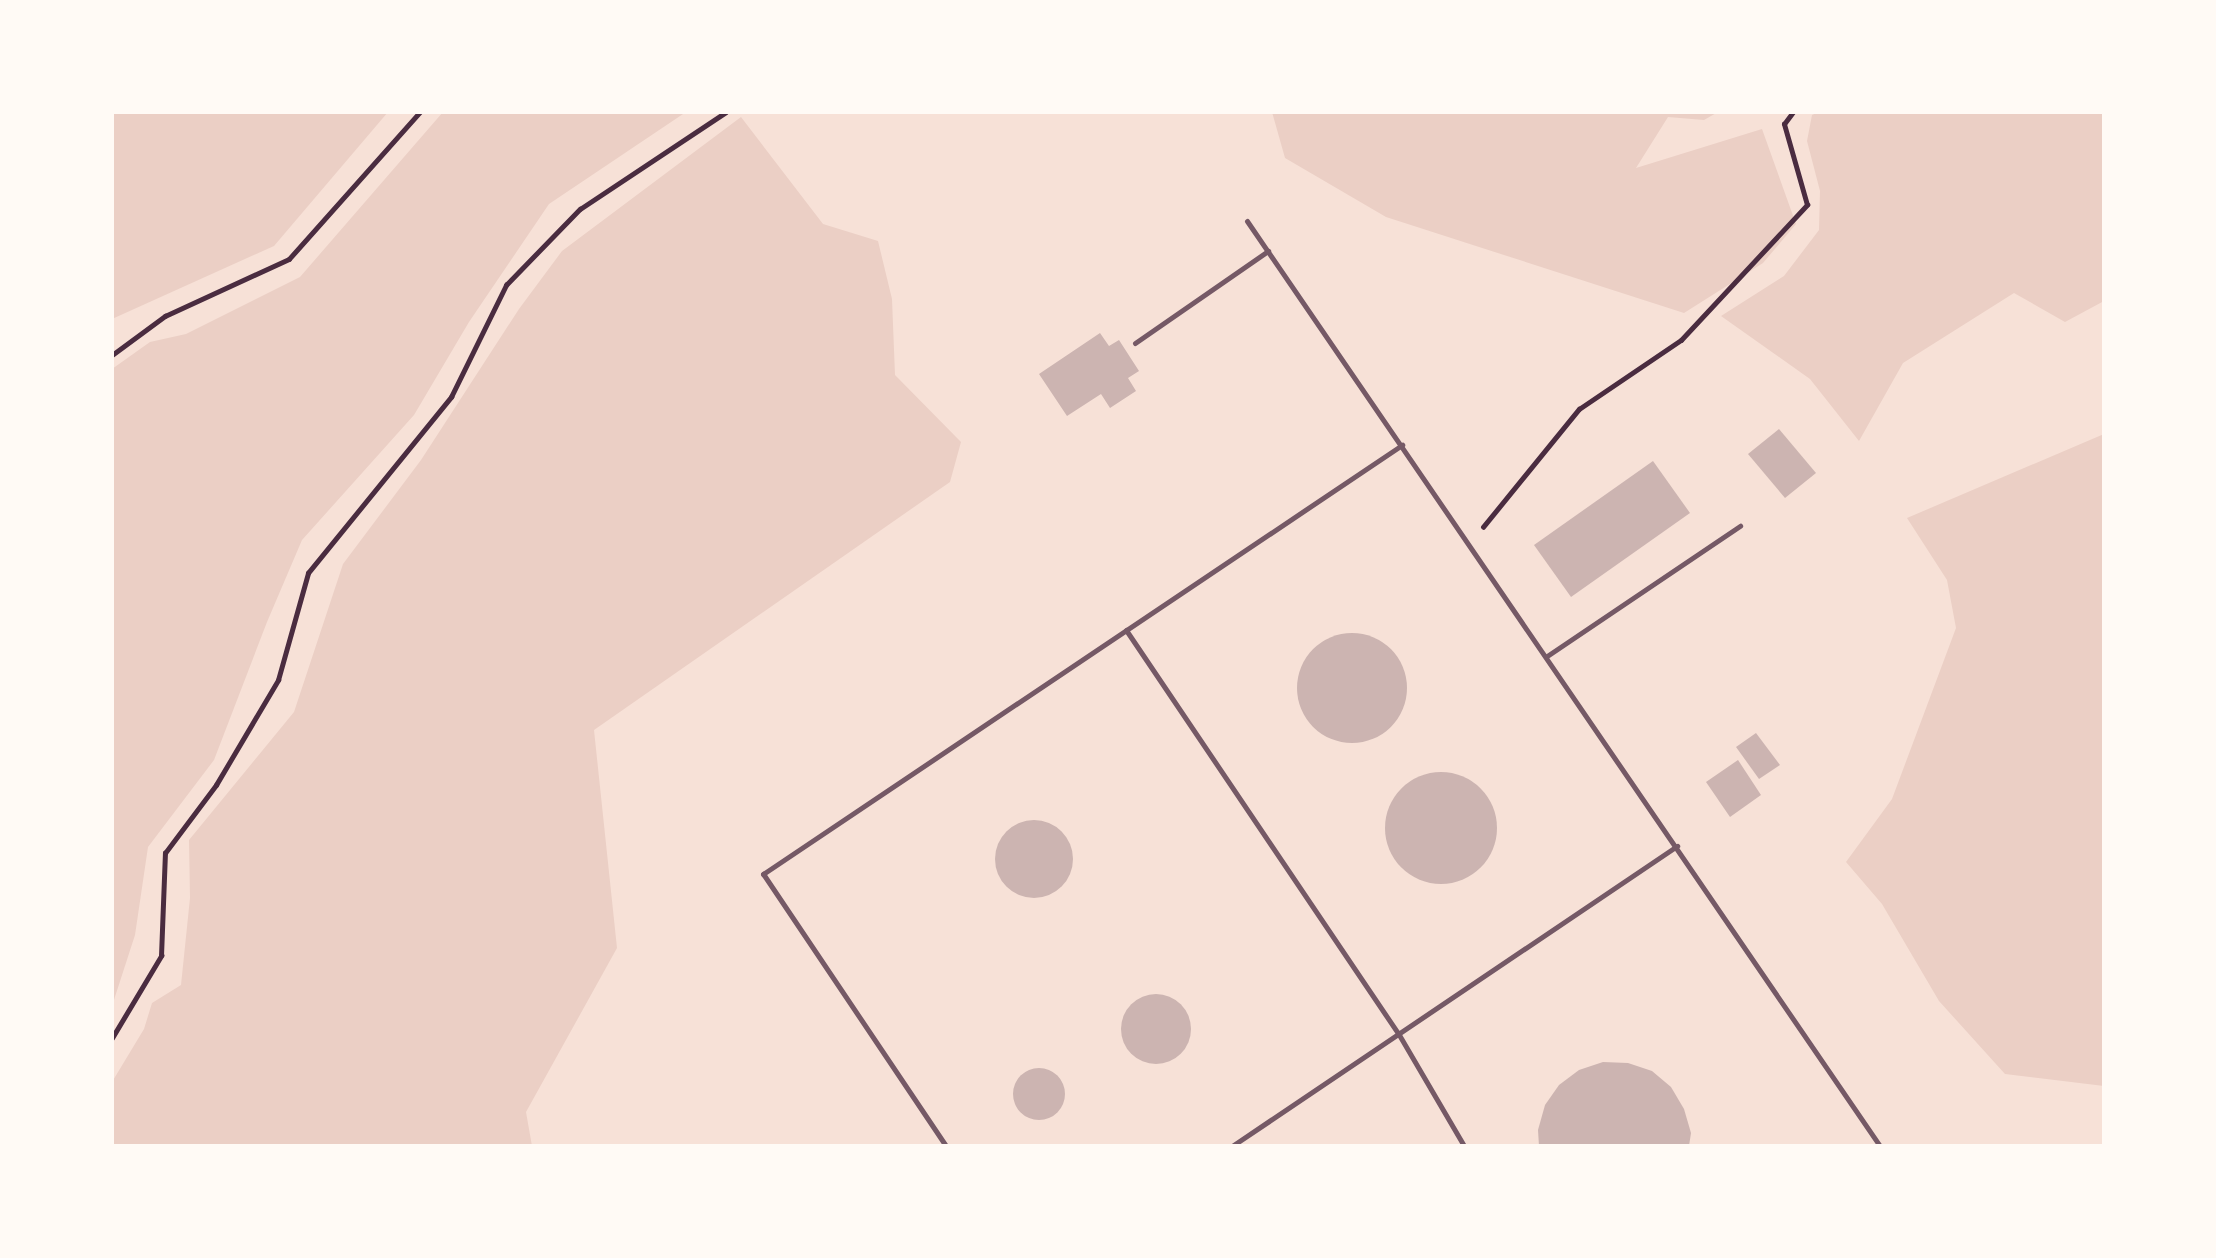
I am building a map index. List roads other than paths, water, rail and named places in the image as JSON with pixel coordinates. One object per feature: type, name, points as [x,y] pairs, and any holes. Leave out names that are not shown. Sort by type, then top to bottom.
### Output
[{"type":"lane","points":[[1247,221],[1880,1146]]},
{"type":"lane","points":[[1135,343],[1268,251]]},
{"type":"lane","points":[[946,1146],[762,874],[1402,445]]},
{"type":"lane","points":[[1547,656],[1740,526]]},
{"type":"lane","points":[[1126,631],[1398,1033],[1464,1146]]},
{"type":"lane","points":[[1232,1146],[1677,846]]}]
